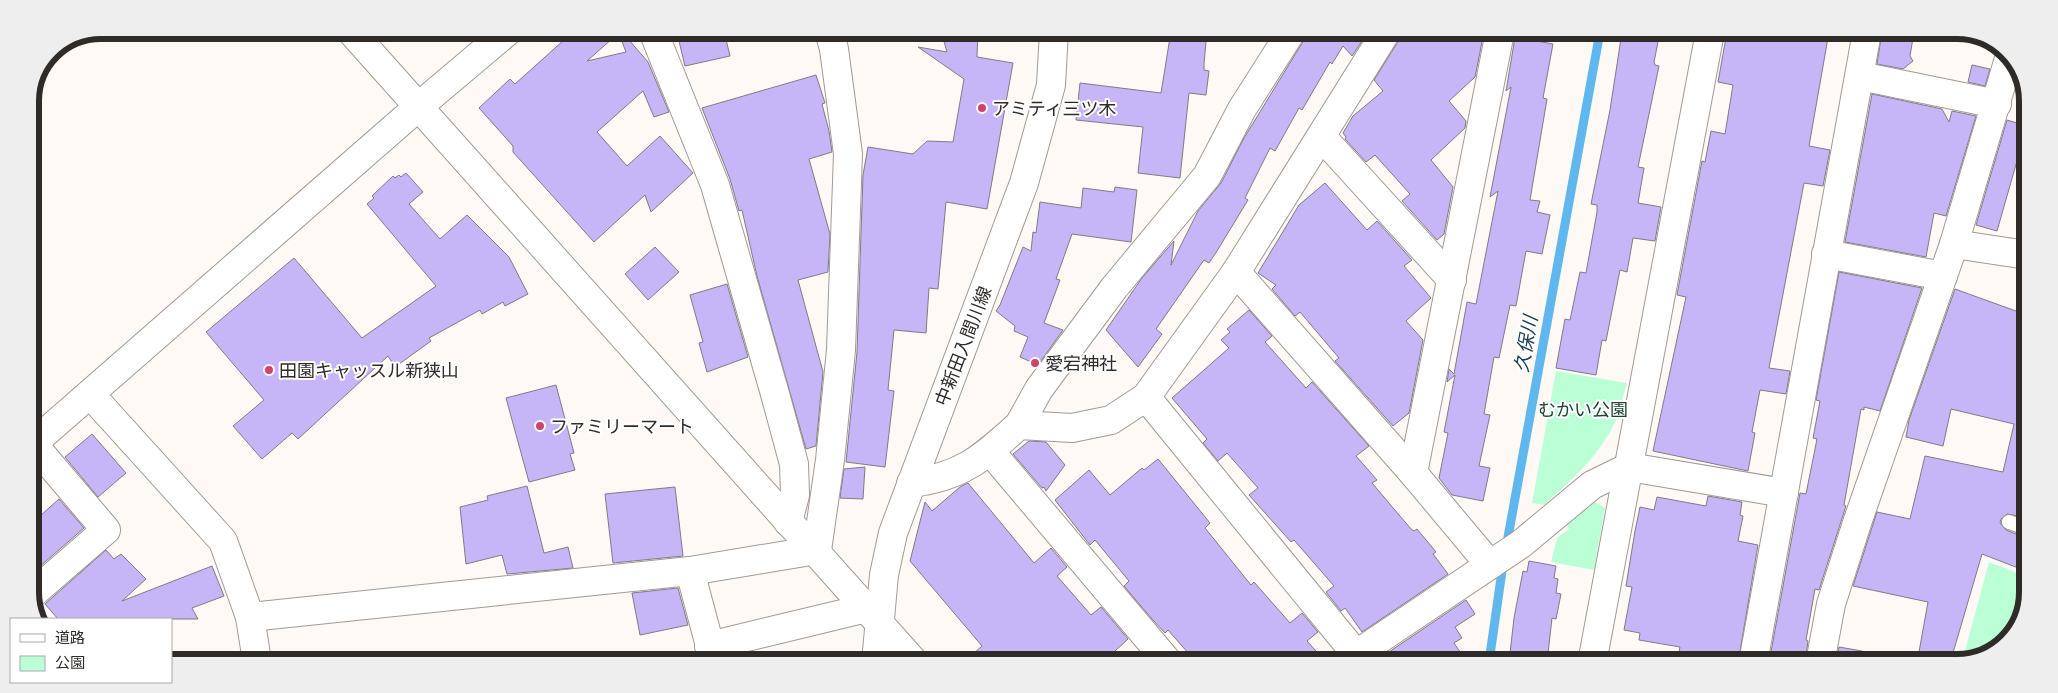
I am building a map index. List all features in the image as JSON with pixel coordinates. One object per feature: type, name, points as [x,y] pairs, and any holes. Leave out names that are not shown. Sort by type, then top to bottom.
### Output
[{"type":"street","points":[[358,39],[788,522],[817,550],[907,654]]},
{"type":"street","points":[[39,439],[497,39]]},
{"type":"street","points":[[656,39],[715,185],[775,394],[794,464],[795,495],[788,522]]},
{"type":"street","points":[[817,550],[830,460],[842,350],[848,154],[831,39]]},
{"type":"street","name":"中新田入間川線","points":[[875,654],[873,615],[893,533],[1024,182],[1050,85],[1053,39]]},
{"type":"street","points":[[912,483],[936,480],[955,474],[990,451],[1019,425],[1039,389],[1114,288],[1207,176],[1242,109],[1286,39]]},
{"type":"street","points":[[1019,425],[1072,428],[1110,420],[1146,396],[1236,272],[1382,39]]},
{"type":"street","points":[[1413,474],[1499,39]]},
{"type":"street","points":[[1594,654],[1709,39]]},
{"type":"street","points":[[1755,654],[1866,39]]},
{"type":"street","points":[[1822,654],[1831,604],[1857,523],[1954,244],[2008,64]]},
{"type":"street","points":[[1860,76],[1997,104]]},
{"type":"street","points":[[1322,137],[1452,280]]},
{"type":"street","points":[[1954,244],[2019,254]]},
{"type":"street","points":[[1826,254],[1943,276]]},
{"type":"street","points":[[1236,272],[1490,565]]},
{"type":"street","points":[[90,394],[222,541],[250,617],[256,654]]},
{"type":"street","points":[[1146,396],[1348,654]]},
{"type":"street","points":[[990,451],[1161,654]]},
{"type":"street","points":[[39,453],[106,530],[39,588]]},
{"type":"street","points":[[1362,654],[1521,544],[1592,485],[1629,466],[1784,493]]},
{"type":"street","points":[[250,617],[690,571],[817,550]]},
{"type":"street","points":[[690,571],[712,654],[873,615]]},
{"type":"lane","points":[[2008,522],[2019,526]]},
{"type":"green space","name":"むかい公園","points":[[1556,371],[1627,383],[1610,433],[1575,476],[1544,505],[1532,503]]},
{"type":"green space","points":[[1594,501],[1605,508],[1594,570],[1551,562],[1557,538],[1569,529],[1565,523]]},
{"type":"green space","points":[[1989,562],[2019,573],[2019,601],[2015,616],[2009,627],[1995,642],[1985,648],[1964,654]]},
{"type":"building","points":[[565,39],[612,39],[587,61],[626,52],[621,39],[628,39],[648,62],[669,112],[654,117],[643,91],[597,132],[627,166],[660,136],[693,173],[651,212],[645,195],[594,242],[513,152],[513,146],[479,108],[510,79],[515,84]]},
{"type":"building","points":[[688,39],[726,39],[730,56],[685,66],[679,41]]},
{"type":"building","points":[[943,39],[978,39],[977,57],[1013,63],[987,209],[946,202],[938,289],[929,288],[926,333],[894,330],[888,390],[894,391],[885,467],[846,462],[857,352],[863,175],[868,147],[913,154],[927,141],[953,142],[964,79],[918,47],[947,52]]},
{"type":"building","points":[[1170,39],[1206,39],[1204,70],[1209,71],[1206,95],[1189,93],[1180,178],[1138,173],[1143,127],[1076,120],[1080,83],[1161,93]]},
{"type":"building","points":[[1363,39],[1352,56],[1343,46],[1332,64],[1330,62],[1302,110],[1299,108],[1275,151],[1270,148],[1245,198],[1248,200],[1209,263],[1204,260],[1156,329],[1162,334],[1138,367],[1106,330],[1142,278],[1174,241],[1171,265],[1198,211],[1221,183],[1244,138],[1304,40]]},
{"type":"building","points":[[1483,39],[1475,77],[1449,101],[1466,121],[1465,128],[1431,160],[1453,187],[1444,234],[1437,240],[1402,201],[1410,194],[1375,155],[1366,162],[1345,139],[1346,137],[1343,133],[1353,116],[1383,91],[1374,80],[1399,40]]},
{"type":"building","points":[[1515,39],[1553,44],[1543,98],[1547,99],[1530,200],[1540,201],[1537,212],[1550,215],[1542,254],[1526,251],[1516,306],[1510,305],[1499,358],[1494,357],[1484,414],[1490,415],[1479,466],[1490,468],[1483,501],[1452,495],[1439,478],[1448,433],[1444,432],[1455,375],[1447,382],[1449,369],[1454,374],[1467,302],[1476,304],[1498,191],[1490,197],[1511,87],[1506,91]]},
{"type":"building","points":[[1621,39],[1659,39],[1654,62],[1655,65],[1659,66],[1638,167],[1644,168],[1638,203],[1661,207],[1655,241],[1633,238],[1627,272],[1620,270],[1606,341],[1602,340],[1596,375],[1556,368],[1565,319],[1570,320],[1580,272],[1586,273],[1597,212],[1597,205],[1591,204],[1610,110]]},
{"type":"building","points":[[1726,39],[1828,39],[1809,146],[1830,150],[1823,186],[1804,183],[1769,368],[1790,371],[1786,394],[1760,390],[1752,432],[1755,433],[1748,471],[1653,451],[1686,297],[1677,295],[1702,161],[1705,162],[1711,131],[1725,134],[1733,85],[1718,82]]},
{"type":"building","points":[[1881,39],[1913,39],[1910,56],[1913,61],[1903,69],[1877,64]]},
{"type":"building","points":[[1972,65],[1990,69],[1985,86],[1968,82]]},
{"type":"building","points":[[816,75],[825,103],[822,104],[832,152],[809,159],[830,234],[828,272],[798,280],[823,372],[816,446],[806,449],[757,276],[742,210],[739,211],[730,179],[702,108]]},
{"type":"building","points":[[1872,94],[1942,109],[1949,122],[1952,111],[1976,116],[1946,216],[1934,213],[1926,257],[1845,242]]},
{"type":"building","points":[[2007,120],[2019,124],[2019,154],[1997,231],[1976,225]]},
{"type":"building","points":[[406,173],[423,192],[409,204],[440,239],[467,215],[509,257],[528,294],[505,306],[503,302],[482,314],[480,310],[429,338],[431,341],[395,367],[388,356],[298,439],[292,433],[262,459],[233,426],[264,400],[206,332],[294,258],[362,338],[436,286],[367,204],[374,198],[372,196],[393,176],[395,178],[399,175],[401,177]]},
{"type":"building","points":[[1325,183],[1367,230],[1377,221],[1412,260],[1404,266],[1431,298],[1406,321],[1423,340],[1409,413],[1393,426],[1335,361],[1339,358],[1300,312],[1295,316],[1272,289],[1276,285],[1258,273],[1299,205]]},
{"type":"building","points":[[1115,187],[1137,190],[1131,242],[1072,234],[1056,279],[1060,280],[1044,323],[1063,330],[1038,365],[1020,357],[1028,337],[1014,331],[1015,326],[996,311],[1023,247],[1031,251],[1033,232],[1036,233],[1040,202],[1081,208],[1083,188],[1114,192]]},
{"type":"building","points":[[655,247],[679,272],[648,300],[625,274]]},
{"type":"building","points":[[1839,272],[1922,288],[1880,411],[1864,407],[1864,410],[1861,409],[1844,505],[1846,506],[1819,590],[1815,589],[1806,640],[1808,641],[1806,654],[1771,654],[1800,493],[1806,494],[1817,439],[1813,438],[1820,401],[1816,400]]},
{"type":"building","points":[[727,284],[748,357],[707,372],[699,343],[703,342],[690,295]]},
{"type":"building","points":[[1955,289],[2019,312],[2019,516],[2007,514],[2001,519],[2000,523],[2006,530],[2019,535],[2019,568],[1982,554],[1953,654],[1919,654],[1928,602],[1853,586],[1877,512],[1910,519],[1925,456],[2003,472],[2014,424],[1951,409],[1943,446],[1906,437],[1909,420]]},
{"type":"building","points":[[1249,310],[1272,336],[1265,342],[1306,388],[1312,382],[1369,446],[1356,456],[1377,480],[1372,483],[1411,529],[1414,531],[1417,529],[1436,552],[1433,554],[1448,574],[1362,632],[1345,608],[1341,611],[1326,592],[1334,586],[1294,540],[1291,542],[1249,495],[1258,488],[1227,453],[1218,461],[1203,443],[1207,439],[1172,398],[1229,348],[1221,340],[1230,332],[1227,329]]},
{"type":"building","name":"ファミリーマート","points":[[556,385],[574,453],[570,454],[575,470],[529,482],[506,398]]},
{"type":"building","points":[[92,434],[126,473],[98,497],[65,457]]},
{"type":"building","points":[[1029,441],[1046,442],[1065,465],[1046,491],[1013,454]]},
{"type":"building","points":[[1158,459],[1210,523],[1205,528],[1251,585],[1254,582],[1290,623],[1302,613],[1318,632],[1307,641],[1316,651],[1312,654],[1189,654],[1168,630],[1165,633],[1124,586],[1129,581],[1095,540],[1090,545],[1055,500],[1089,470],[1110,495],[1142,468],[1144,470]]},
{"type":"building","points":[[865,467],[863,499],[840,498],[844,469]]},
{"type":"building","points":[[968,483],[1034,563],[1051,548],[1067,567],[1057,576],[1091,615],[1101,607],[1128,639],[1112,654],[973,654],[982,646],[910,561],[925,502],[932,511],[960,487]]},
{"type":"building","points":[[527,486],[544,553],[568,547],[573,568],[507,574],[502,555],[466,564],[460,507],[488,500],[487,496]]},
{"type":"building","points":[[675,487],[683,556],[613,563],[605,494]]},
{"type":"building","points":[[1708,496],[1742,502],[1740,515],[1743,516],[1738,541],[1758,545],[1740,654],[1679,654],[1680,647],[1639,640],[1640,633],[1624,630],[1632,587],[1626,586],[1640,507],[1654,510],[1657,497],[1706,506]]},
{"type":"building","points":[[59,499],[84,528],[39,567],[39,517]]},
{"type":"building","points":[[106,550],[114,559],[121,554],[146,579],[122,601],[212,566],[224,596],[192,608],[198,619],[57,618],[45,604]]},
{"type":"building","points":[[1529,561],[1556,566],[1554,578],[1558,579],[1556,593],[1561,594],[1556,619],[1552,618],[1548,654],[1510,654],[1514,618],[1523,571],[1527,572]]},
{"type":"building","points":[[678,588],[688,625],[640,635],[632,593]]},
{"type":"building","points":[[1466,600],[1475,614],[1455,627],[1462,638],[1454,643],[1462,654],[1386,654]]},
{"type":"building","points":[[1839,647],[1862,651],[1862,654],[1838,654]]},
{"type":"waterway","name":"久保川","points":[[1506,548],[1599,39]]},
{"type":"waterway","name":"久保川","points":[[1490,654],[1503,564]]},
{"type":"place","name":"アミティ三ツ木","points":[[982,108]]},
{"type":"place","name":"愛宕神社","points":[[1035,363]]},
{"type":"place","name":"田園キャッスル新狭山","points":[[269,370]]},
{"type":"place","name":"ファミリーマート","points":[[540,426]]}]
